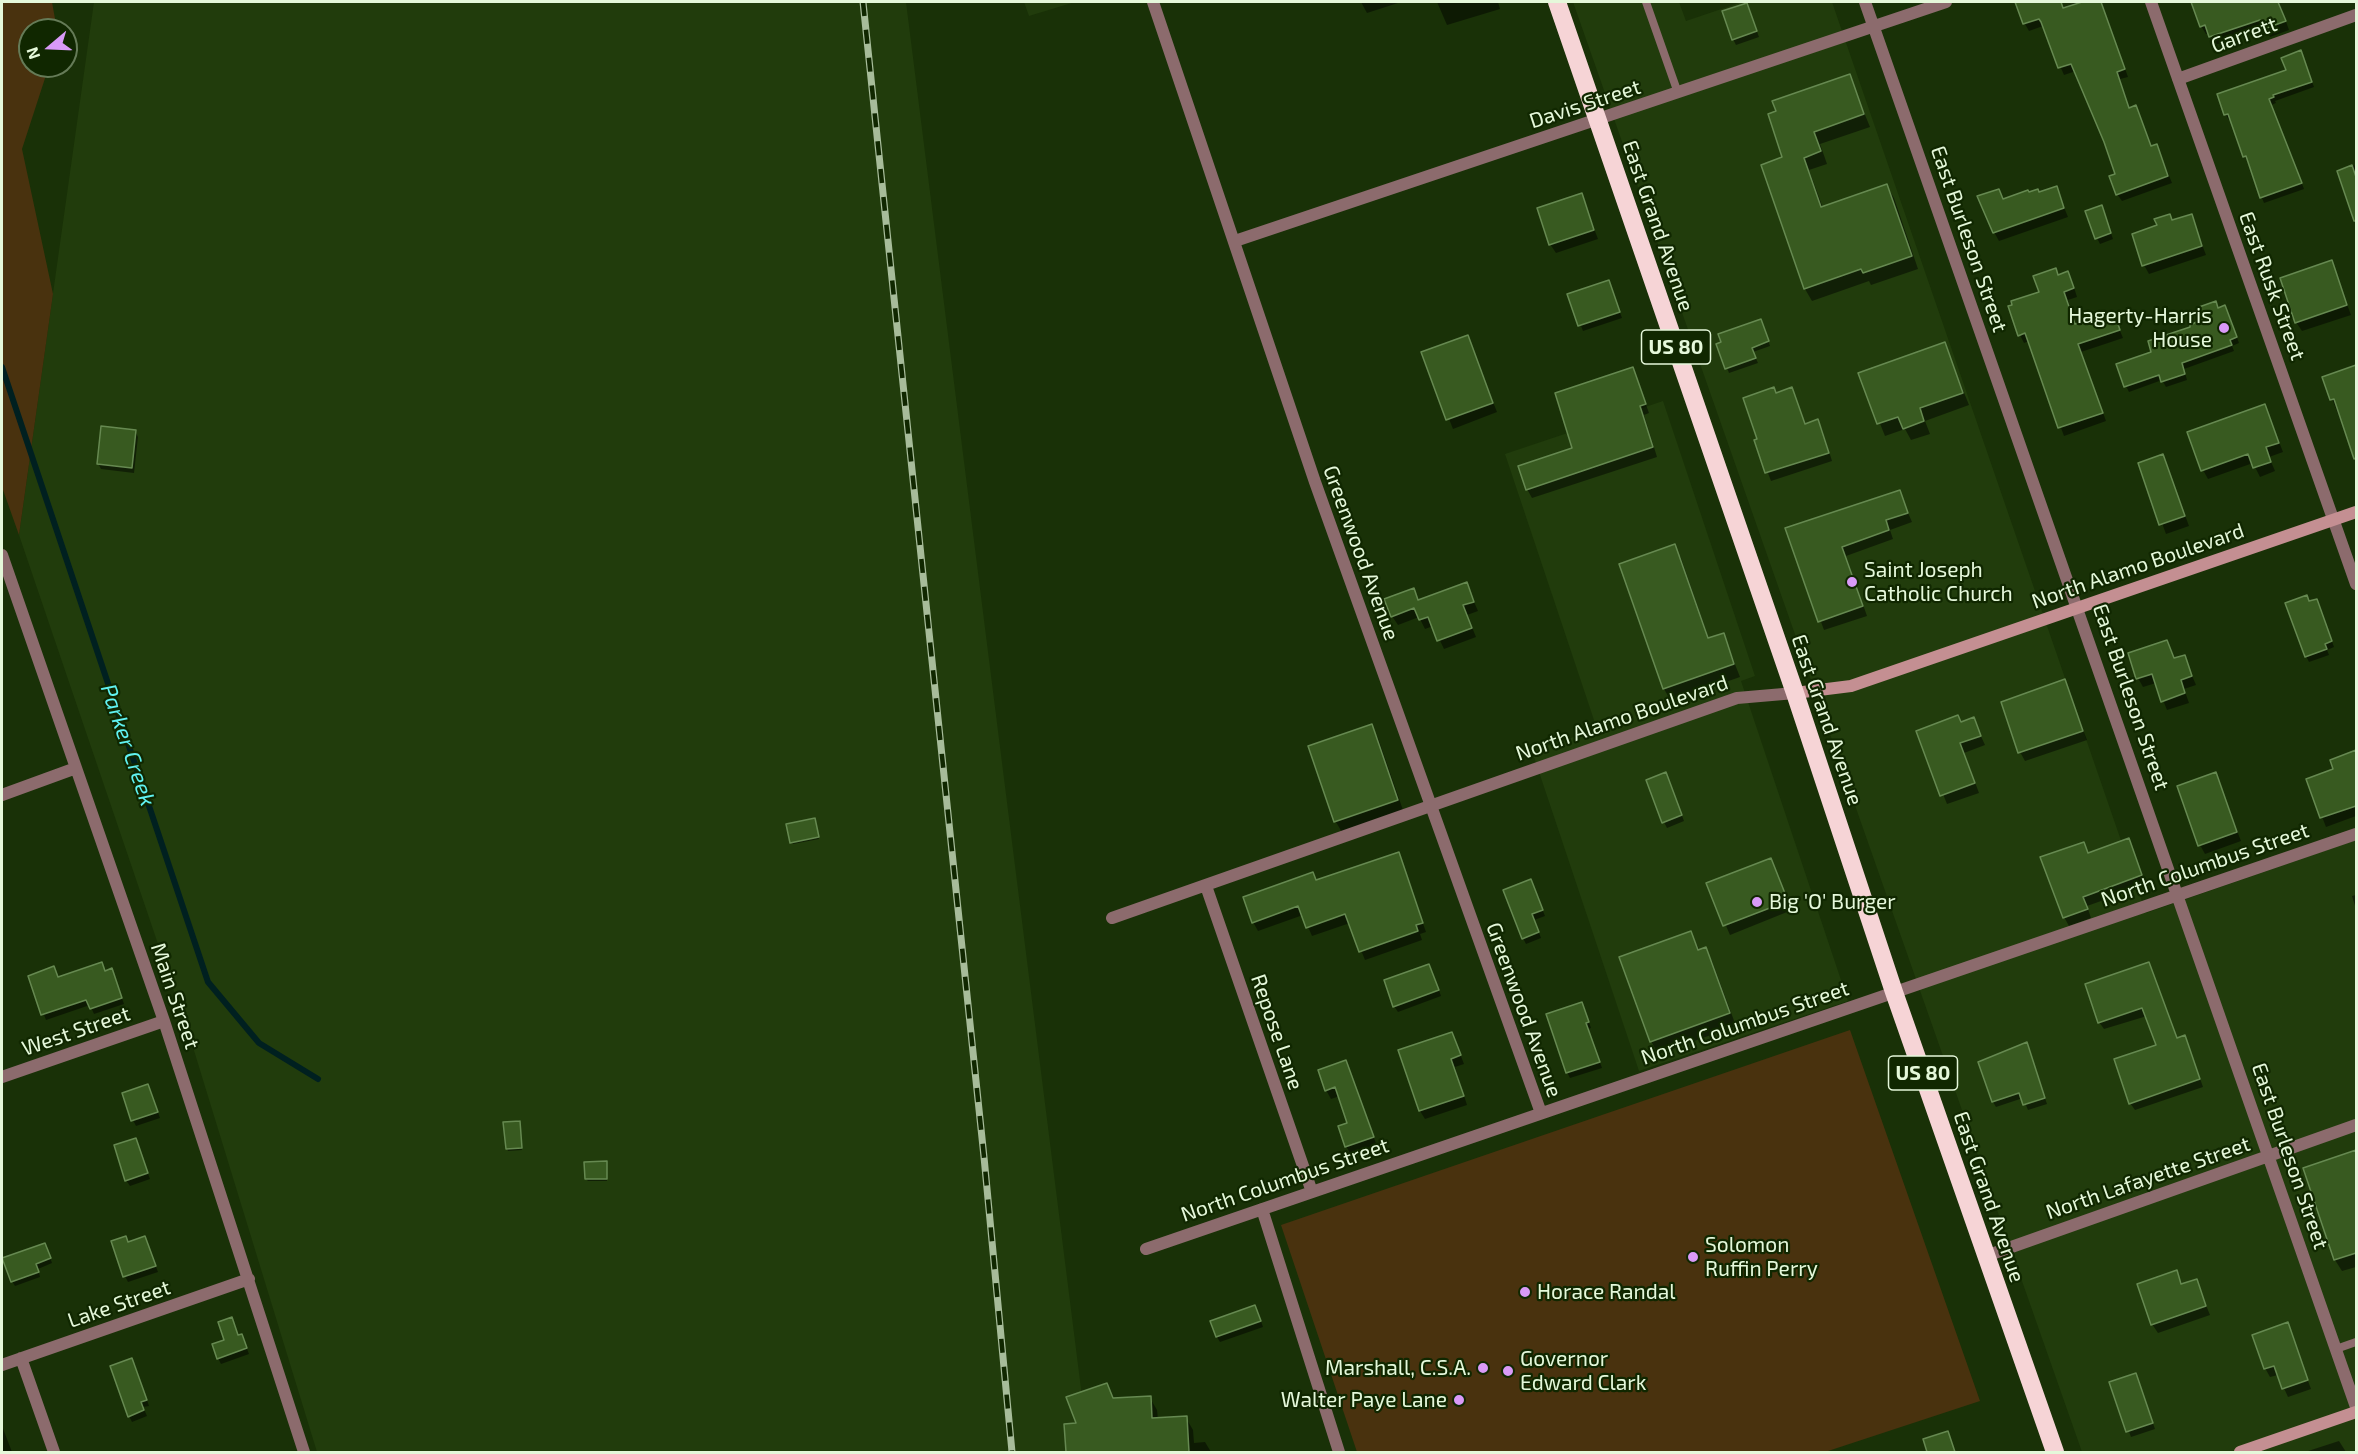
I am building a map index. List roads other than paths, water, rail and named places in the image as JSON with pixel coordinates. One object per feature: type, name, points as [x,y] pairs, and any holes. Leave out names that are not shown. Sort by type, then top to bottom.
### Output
[{"type":"highway","name":"East Grand Avenue","points":[[1557,2],[1795,693],[1894,992],[2055,1452]]},
{"type":"street","name":"Greenwood Avenue","points":[[1154,2],[1315,482],[1541,1113]]},
{"type":"street","name":"East Burleson Street","points":[[1865,2],[2079,607],[2356,1407]]},
{"type":"street","name":"Davis Street","points":[[1235,241],[1946,2]]},
{"type":"street","name":"East Rusk Street","points":[[2151,2],[2356,584]]},
{"type":"street","name":"Garrett","points":[[2178,79],[2356,15]]},
{"type":"street","name":"North Alamo Boulevard","points":[[1112,918],[1737,698],[1851,686],[2356,512]]},
{"type":"street","name":"Main Street","points":[[2,555],[164,1021],[304,1452]]},
{"type":"street","points":[[2,795],[76,768]]},
{"type":"street","name":"North Columbus Street","points":[[1146,1249],[2356,834]]},
{"type":"street","name":"Repose Lane","points":[[1206,886],[1312,1192]]},
{"type":"street","name":"West Street","points":[[2,1077],[164,1021]]},
{"type":"street","name":"North Lafayette Street","points":[[1986,1256],[2356,1125]]},
{"type":"street","points":[[1262,1209],[1339,1452]]},
{"type":"street","name":"Lake Street","points":[[2,1364],[249,1279]]},
{"type":"street","points":[[21,1358],[54,1452]]},
{"type":"street","points":[[2240,1452],[2356,1412]]},
{"type":"lane","points":[[1646,2],[1678,93]]},
{"type":"lane","points":[[2336,1349],[2356,1342]]},
{"type":"waterway","name":"Parker Creek","points":[[2,367],[208,982],[259,1043],[318,1079]]},
{"type":"railway","points":[[863,2],[984,1157],[1012,1452]]},
{"type":"place","name":"Hagerty-Harris House","points":[[2224,328]]},
{"type":"place","name":"Saint Joseph Catholic Church","points":[[1852,582]]},
{"type":"place","name":"Big 'O' Burger","points":[[1757,902]]},
{"type":"place","name":"Solomon Ruffin Perry","points":[[1693,1257]]},
{"type":"place","name":"Horace Randal","points":[[1525,1292]]},
{"type":"place","name":"Marshall, C.S.A.","points":[[1483,1368]]},
{"type":"place","name":"Governor Edward Clark","points":[[1508,1371]]},
{"type":"place","name":"Walter Paye Lane","points":[[1459,1400]]}]
